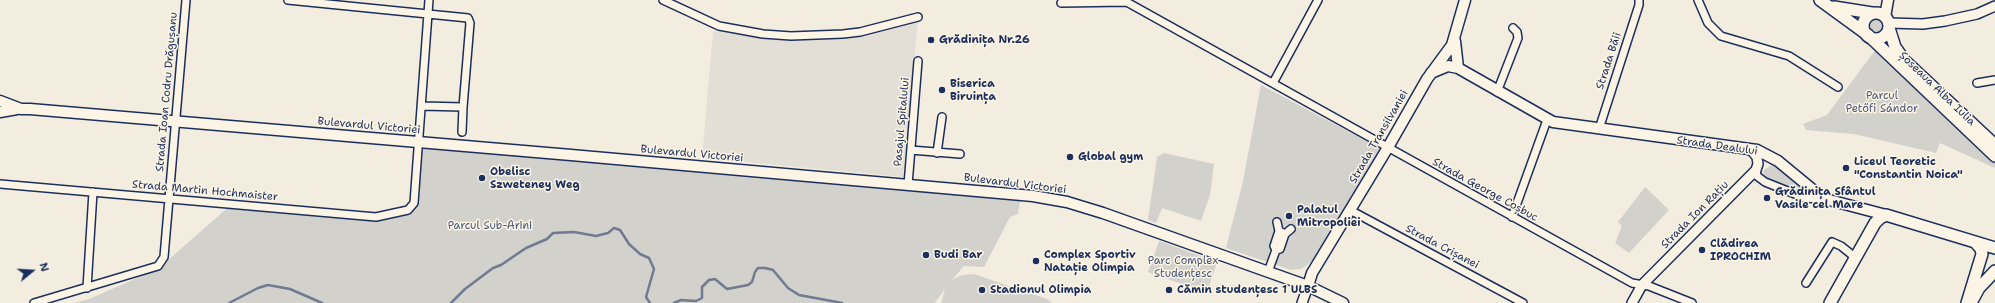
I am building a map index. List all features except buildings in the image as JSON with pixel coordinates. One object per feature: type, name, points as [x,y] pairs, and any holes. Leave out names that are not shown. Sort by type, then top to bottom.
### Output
[{"type":"main road","name":"Strada Transilvaniei","points":[[1308,286],[1312,273],[1388,149],[1431,73],[1444,58],[1455,39],[1465,0]]},
{"type":"main road","points":[[1872,13],[1864,21],[1864,29],[1868,36],[1875,38],[1882,37],[1888,23],[1888,0]]},
{"type":"main road","points":[[1825,3],[1852,11],[1879,13],[1888,23]]},
{"type":"main road","name":"Șoseaua Alba Iulia","points":[[1825,3],[1868,36],[1995,156]]},
{"type":"main road","name":"Șoseaua Alba Iulia","points":[[1888,23],[1895,47],[1904,60],[1995,145]]},
{"type":"main road","points":[[1431,73],[1448,66],[1458,68],[1455,39]]},
{"type":"main road","name":"Strada Dealului","points":[[1458,68],[1546,120],[1599,129],[1757,150],[1772,157],[1829,200],[1886,215],[1995,248]]},
{"type":"main road","name":"Bulevardul Victoriei","points":[[0,101],[21,108],[1033,196],[1068,202],[1308,286],[1343,303]]},
{"type":"main road","name":"Bulevardul Victoriei","points":[[0,112],[21,108]]},
{"type":"main road","points":[[1830,303],[1875,223],[1886,215]]},
{"type":"main road","points":[[1967,303],[1982,254],[1981,249],[1975,242]]},
{"type":"main road","points":[[1970,303],[1979,288],[1995,271]]},
{"type":"street","name":"Strada Ioan Codru Drăgușanu","points":[[87,288],[158,266],[164,257],[186,0]]},
{"type":"street","points":[[288,0],[429,13],[470,19],[462,132]]},
{"type":"street","points":[[420,142],[429,0]]},
{"type":"street","points":[[663,0],[719,26],[763,34],[791,36],[860,32],[918,17]]},
{"type":"street","points":[[1273,84],[1318,0]]},
{"type":"street","name":"Strada Băii","points":[[1599,129],[1639,5],[1639,0]]},
{"type":"street","points":[[1698,0],[1708,23],[1721,36],[1789,56],[1838,87]]},
{"type":"street","points":[[1061,3],[1124,1]]},
{"type":"street","name":"Strada George Coșbuc","points":[[1124,1],[1388,149],[1632,283],[1649,286],[1692,303]]},
{"type":"street","points":[[1888,23],[1923,24],[1951,21],[1977,14],[1995,6]]},
{"type":"street","points":[[1497,92],[1518,38],[1517,32],[1514,28]]},
{"type":"street","name":"Pasajul Spitalului","points":[[908,185],[918,61]]},
{"type":"street","points":[[1977,83],[1995,80]]},
{"type":"street","points":[[422,106],[463,107]]},
{"type":"street","points":[[937,152],[942,117]]},
{"type":"street","points":[[1512,217],[1546,120]]},
{"type":"street","name":"Strada Martin Hochmaister","points":[[0,184],[376,217],[408,210],[414,203],[420,142]]},
{"type":"street","points":[[1741,147],[1754,154],[1758,162],[1756,170],[1759,178],[1765,182],[1805,198],[1829,200]]},
{"type":"street","points":[[911,150],[960,154]]},
{"type":"street","name":"Strada Ion Rațiu","points":[[1632,303],[1642,285],[1756,170]]},
{"type":"street","points":[[34,303],[87,288],[93,192]]},
{"type":"street","name":"Strada Crișanei","points":[[1350,210],[1523,303]]},
{"type":"street","points":[[1277,222],[1282,232]]},
{"type":"street","points":[[1268,272],[1276,250],[1274,246],[1282,232],[1291,229]]},
{"type":"street","points":[[1806,283],[1832,242],[1841,246],[1856,258]]},
{"type":"street","points":[[1302,303],[1308,286]]},
{"type":"shaded area","points":[[918,20],[903,177],[702,158],[713,31],[774,40],[855,38]]},
{"type":"green space","points":[[1876,16],[1882,19],[1885,25],[1882,31],[1876,34],[1870,31],[1867,25],[1870,19]]},
{"type":"green space","name":"Parcul Petőfi Sándor","points":[[1876,49],[1995,159],[1995,168],[1940,143],[1936,153],[1854,134],[1806,130],[1803,124],[1827,115]]},
{"type":"green space","points":[[1261,85],[1383,150],[1314,259],[1300,269],[1291,270],[1226,248],[1243,181]]},
{"type":"green space","name":"Parcul Sub-Arini","points":[[420,142],[1021,195],[1018,214],[1010,217],[984,267],[964,266],[952,280],[962,275],[974,274],[1047,299],[1052,303],[941,303],[945,289],[935,303],[75,303],[89,299],[158,269],[232,204],[376,217],[408,210],[414,203]]},
{"type":"green space","points":[[1164,153],[1214,164],[1210,195],[1201,221],[1162,208],[1156,223],[1148,220],[1157,157]]},
{"type":"green space","points":[[1773,164],[1802,189],[1804,193],[1802,195],[1766,180],[1763,174],[1764,170]]},
{"type":"green space","points":[[1645,187],[1669,210],[1629,253],[1615,243],[1622,226],[1618,222]]},
{"type":"green space","name":"Parc Complex Studențesc","points":[[1159,241],[1217,262],[1207,293],[1148,272]]},
{"type":"waterway","points":[[451,303],[465,289],[493,268],[501,265],[526,248],[547,239],[553,233],[574,232],[596,236],[608,233],[614,228],[620,230],[629,244],[640,254],[649,258],[654,269],[646,297],[650,303]]},
{"type":"waterway","points":[[674,303],[681,300],[696,301],[702,298],[702,287],[709,280],[715,279],[727,289],[748,285],[752,282],[758,268],[773,270],[788,288],[799,295],[842,303]]},
{"type":"waterway","points":[[229,303],[258,288],[268,285],[290,289],[322,303]]},
{"type":"place","name":"Grădinița Nr.26","points":[[931,40]]},
{"type":"place","name":"Biserica Biruința","points":[[942,90]]},
{"type":"place","name":"Global gym","points":[[1070,157]]},
{"type":"place","name":"Liceul Teoretic \"Constantin Noica\"","points":[[1846,168]]},
{"type":"place","name":"Obelisc Szweteney Weg","points":[[482,178]]},
{"type":"place","name":"Grădinița Sfântul Vasile cel Mare","points":[[1767,198]]},
{"type":"place","name":"Palatul Mitropoliei","points":[[1289,216]]},
{"type":"place","name":"Clădirea IPROCHIM","points":[[1702,250]]},
{"type":"place","name":"Budi Bar","points":[[926,255]]},
{"type":"place","name":"Complex Sportiv Natație Olimpia","points":[[1036,261]]},
{"type":"place","name":"Stadionul Olimpia","points":[[982,290]]},
{"type":"place","name":"Cămin studențesc 1 ULBS","points":[[1169,290]]}]
